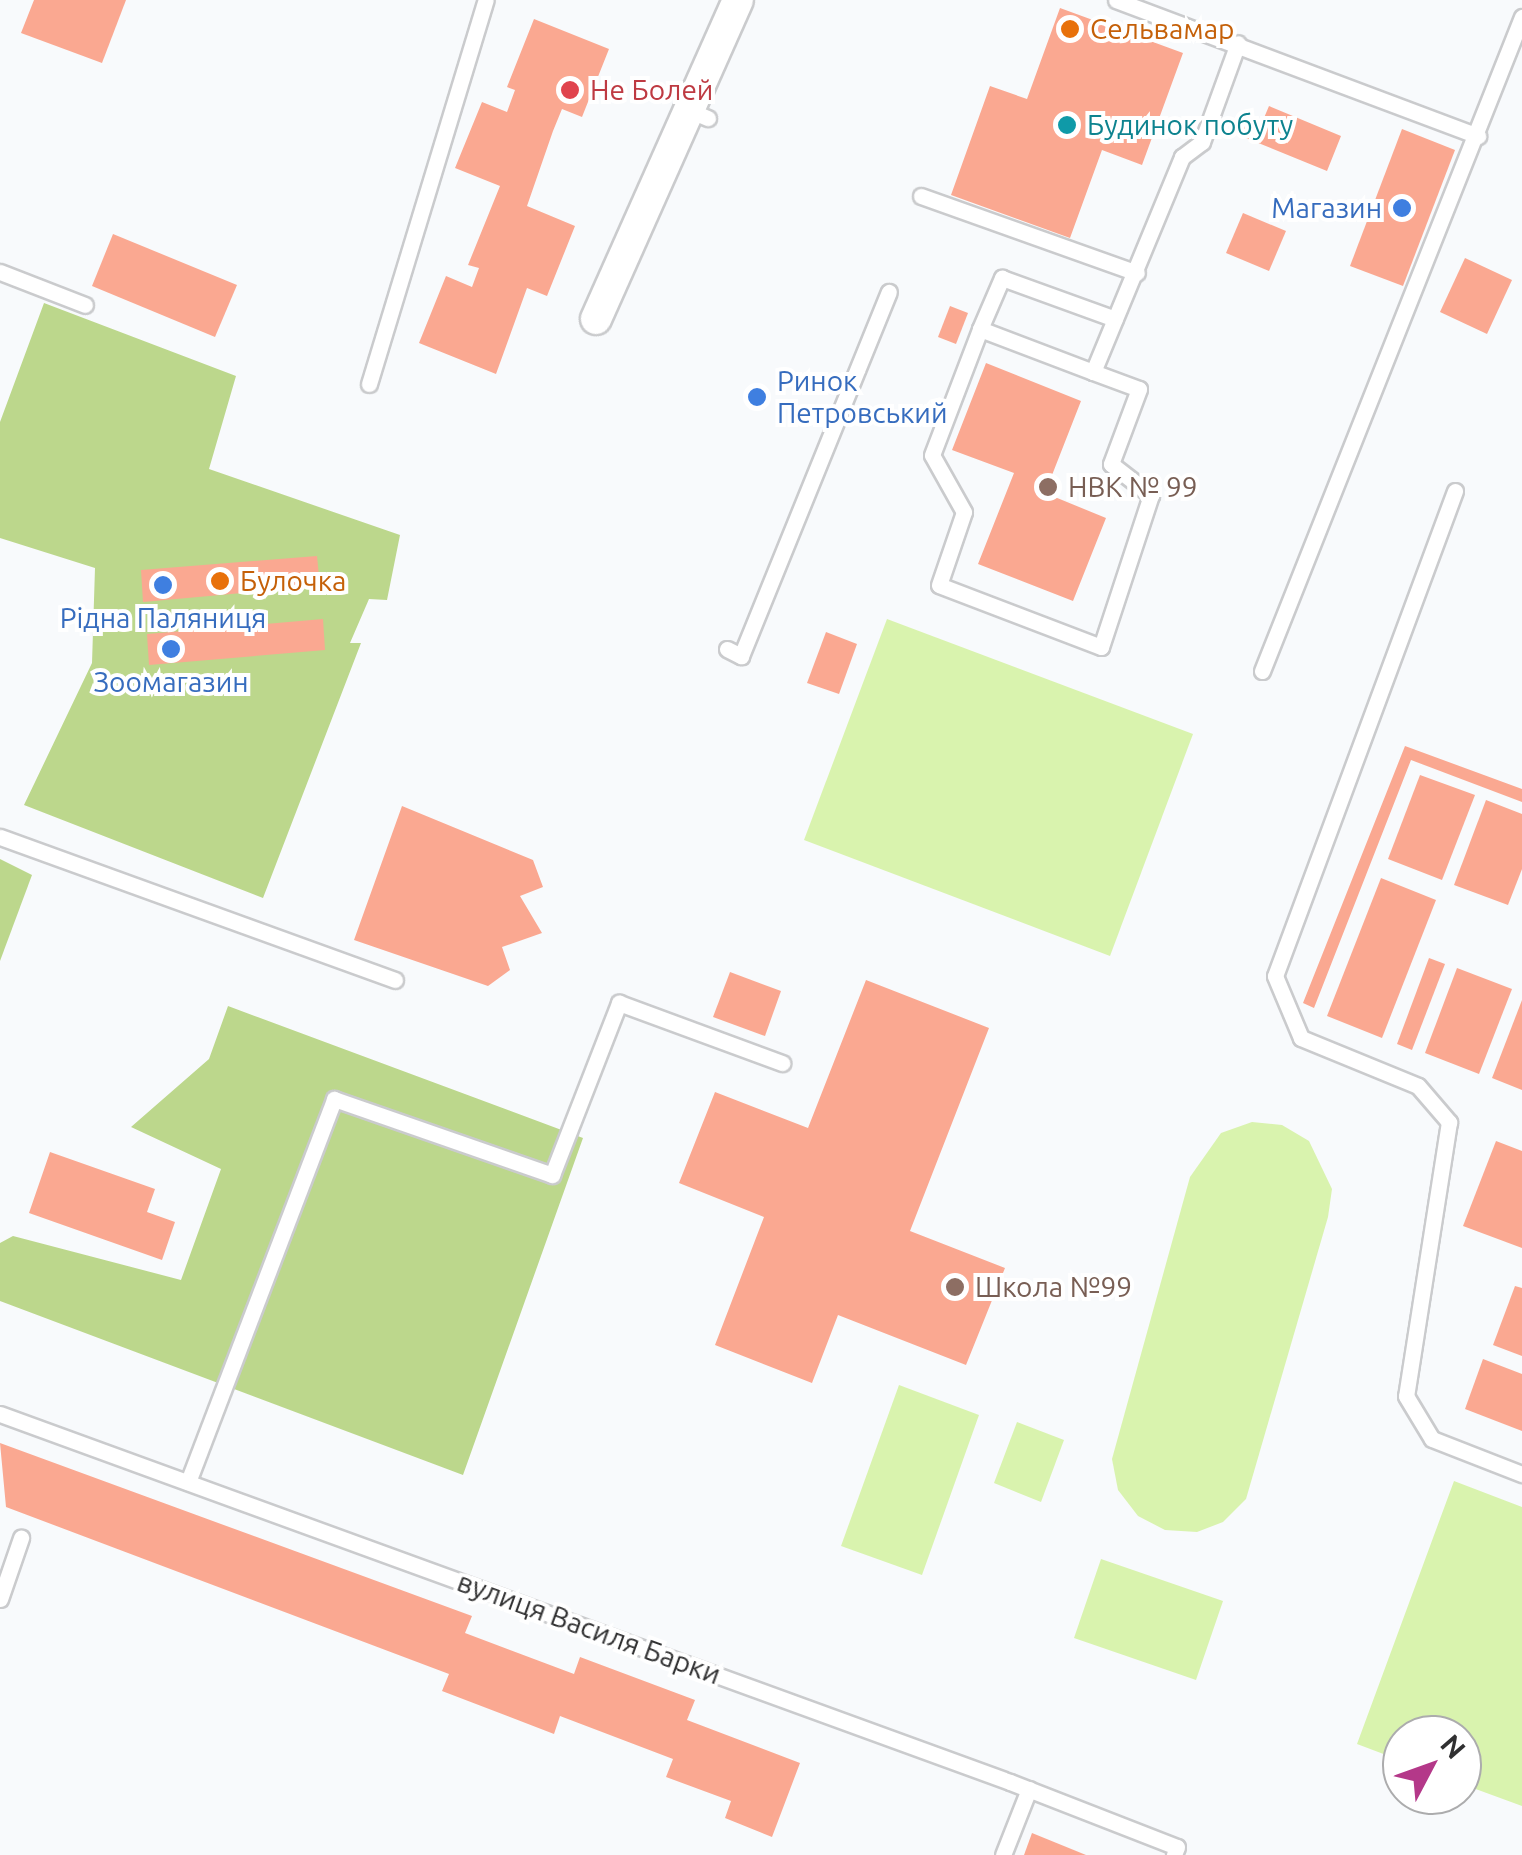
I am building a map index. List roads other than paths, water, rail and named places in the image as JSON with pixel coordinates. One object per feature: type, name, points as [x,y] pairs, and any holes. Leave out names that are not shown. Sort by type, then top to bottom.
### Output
[{"type":"street","points":[[596,319],[696,113],[738,0]]},
{"type":"lane","points":[[369,384],[486,0]]},
{"type":"lane","points":[[1116,0],[1478,136]]},
{"type":"lane","points":[[1262,672],[1478,136],[1522,17]]},
{"type":"lane","points":[[1093,372],[1182,157],[1202,142],[1238,43]]},
{"type":"lane","points":[[921,196],[1137,273]]},
{"type":"lane","points":[[0,272],[85,305]]},
{"type":"lane","points":[[980,329],[1139,390],[1111,464],[1151,496],[1101,647],[938,585],[964,512],[932,455],[980,329],[1002,278],[1115,319]]},
{"type":"lane","points":[[727,649],[741,656],[889,292]]},
{"type":"lane","points":[[1455,491],[1275,976],[1301,1038],[1418,1086],[1449,1122],[1406,1396],[1432,1438],[1522,1474]]},
{"type":"lane","points":[[0,836],[395,980]]},
{"type":"lane","points":[[188,1482],[334,1099],[552,1174],[619,1003],[782,1063]]},
{"type":"lane","name":"вулиця Василя Барки","points":[[0,1414],[1029,1789],[1176,1851]]},
{"type":"lane","points":[[0,1600],[21,1538]]},
{"type":"lane","points":[[1004,1855],[1029,1789]]},
{"type":"place","name":"Сельвамар","points":[[1070,29]]},
{"type":"place","name":"Не Болей","points":[[570,90]]},
{"type":"place","name":"Будинок побуту","points":[[1067,125]]},
{"type":"place","name":"Магазин","points":[[1402,208]]},
{"type":"place","name":"Ринок Петровський","points":[[757,397]]},
{"type":"place","name":"НВК № 99","points":[[1048,487]]},
{"type":"place","name":"Булочка","points":[[220,581]]},
{"type":"place","name":"Рідна Паляниця","points":[[163,585]]},
{"type":"place","name":"Зоомагазин","points":[[171,649]]},
{"type":"place","name":"Школа №99","points":[[955,1287]]}]
